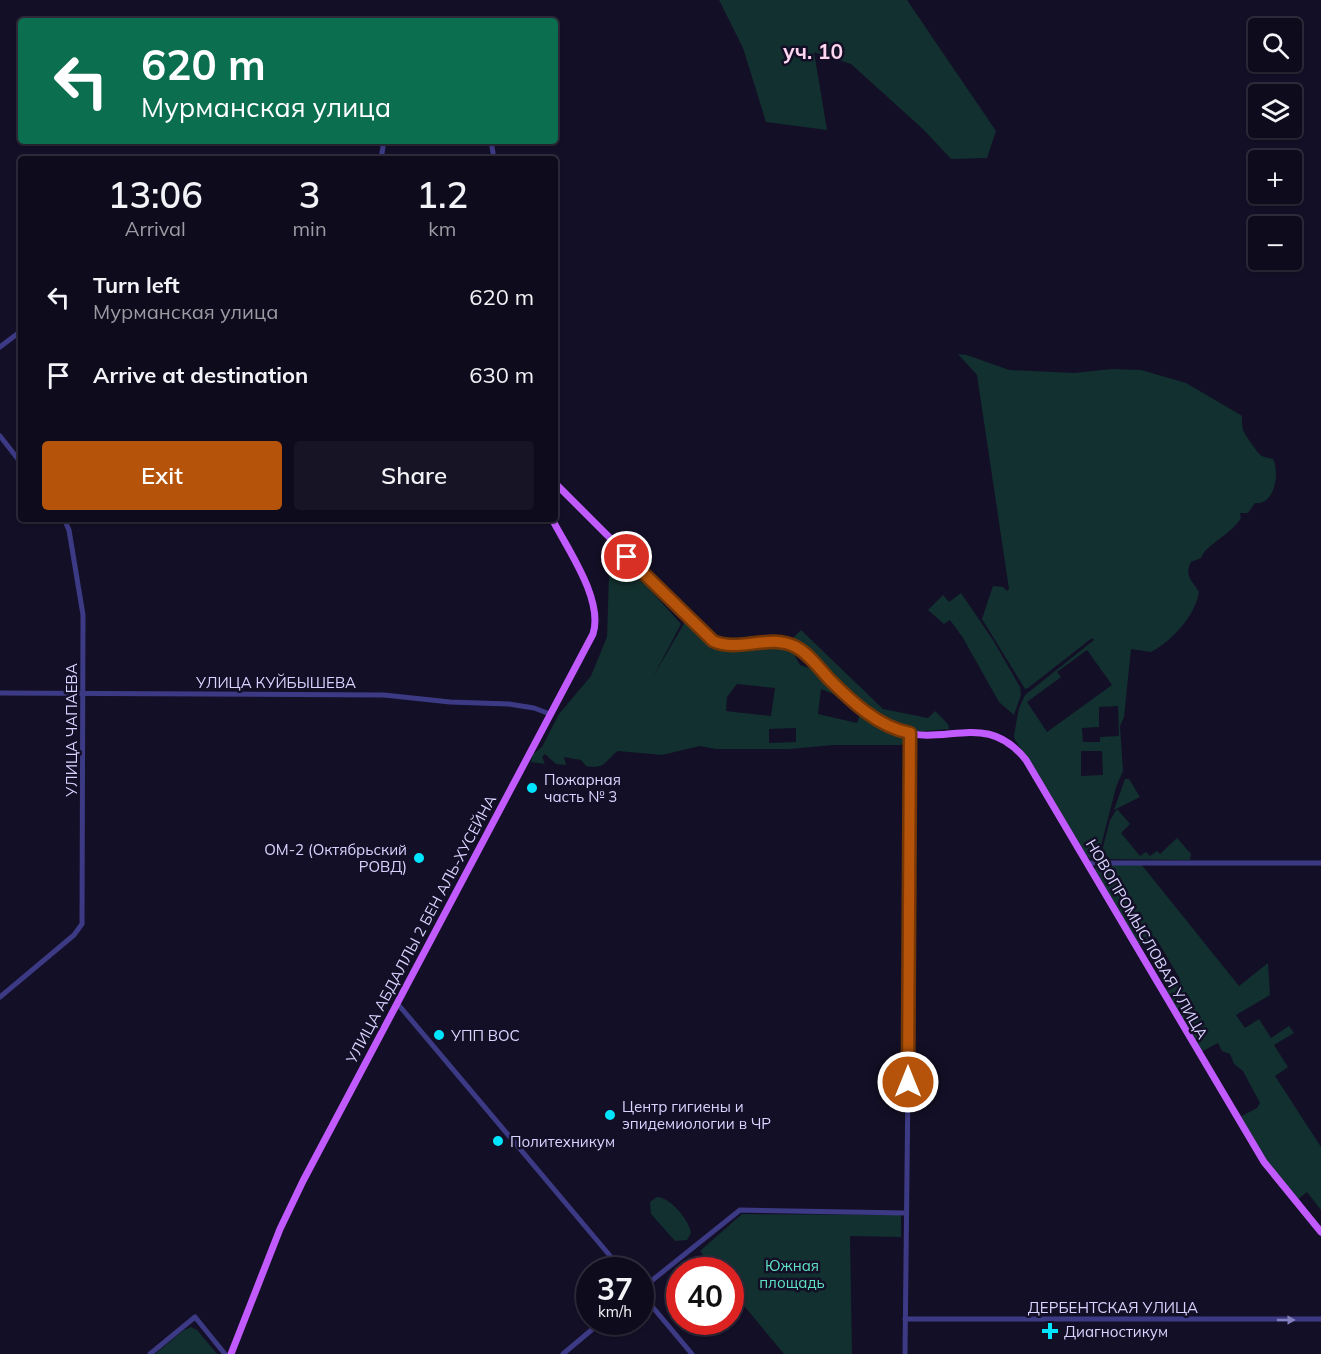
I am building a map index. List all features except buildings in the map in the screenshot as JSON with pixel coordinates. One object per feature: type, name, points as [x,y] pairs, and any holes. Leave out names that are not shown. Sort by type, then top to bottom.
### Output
[{"type":"main road","points":[[558,486],[711,639],[726,645],[771,641],[795,646],[807,655],[843,693],[869,714],[889,726],[910,733]]},
{"type":"main road","name":"УЛИЦА АБДАЛЛЫ 2 БЕН АЛЬ-ХУСЕЙНА","points":[[231,1354],[280,1229],[590,640],[595,627],[592,604],[583,578],[554,522]]},
{"type":"main road","name":"НОВОПРОМЫСЛОВАЯ УЛИЦА","points":[[910,733],[983,733],[1001,737],[1026,760],[1264,1162],[1321,1232]]},
{"type":"street","points":[[0,347],[18,334]]},
{"type":"street","points":[[0,436],[18,459]]},
{"type":"street","name":"УЛИЦА ЧАПАЕВА","points":[[0,997],[74,935],[82,924],[83,615],[66,522]]},
{"type":"street","name":"УЛИЦА КУЙБЫШЕВА","points":[[0,693],[398,696],[450,702],[523,706],[550,714]]},
{"type":"street","points":[[905,1354],[910,733]]},
{"type":"street","points":[[1087,863],[1321,863]]},
{"type":"street","points":[[397,1003],[611,1257]]},
{"type":"street","points":[[654,1280],[740,1210],[906,1213]]},
{"type":"street","points":[[654,1308],[692,1354]]},
{"type":"street","points":[[150,1354],[195,1317],[225,1354]]},
{"type":"street","name":"ДЕРБЕНТСКАЯ УЛИЦА","points":[[905,1318],[1321,1319]]},
{"type":"street","points":[[563,1354],[586,1335]]},
{"type":"green space","points":[[719,0],[907,0],[996,131],[987,158],[951,159],[924,130],[851,64],[814,52],[827,130],[766,122],[743,48]]},
{"type":"green space","points":[[958,354],[1009,370],[1074,373],[1112,369],[1141,370],[1186,383],[1242,416],[1244,431],[1251,443],[1264,457],[1273,459],[1275,465],[1276,480],[1267,499],[1255,503],[1248,513],[1240,513],[1241,518],[1237,524],[1208,548],[1201,558],[1191,562],[1188,571],[1199,592],[1188,619],[1174,635],[1151,652],[1131,649],[1124,717],[1120,726],[1123,771],[1116,787],[1098,858],[1094,860],[1087,857],[1014,735],[1019,708],[1025,695],[1094,640],[1092,638],[1025,689],[982,619],[993,586],[1003,587],[1007,591],[1009,589],[977,375]],"holes":[[[1087,650],[1112,685],[1047,732],[1027,702],[1061,677],[1057,672]],[[1118,706],[1119,736],[1100,737],[1100,742],[1083,742],[1082,728],[1099,727],[1099,707]],[[1081,751],[1102,751],[1103,775],[1081,776]]]},
{"type":"green space","points":[[616,560],[645,584],[681,624],[653,677],[686,620],[707,641],[722,648],[771,645],[790,647],[800,665],[820,672],[835,688],[906,736],[906,743],[790,749],[716,749],[700,746],[662,755],[618,751],[598,767],[586,766],[581,760],[564,757],[566,765],[556,764],[545,754],[542,757],[545,764],[531,762],[533,754],[542,747],[559,714],[591,676],[607,637],[609,576]],"holes":[[[737,684],[775,688],[771,716],[726,711],[727,697]],[[821,689],[833,694],[860,714],[857,723],[818,714]],[[796,728],[796,742],[769,743],[769,729]]]},
{"type":"green space","points":[[961,593],[993,640],[1020,687],[1021,695],[1014,715],[999,702],[963,638],[950,620],[944,624],[928,610],[943,595],[949,602]]},
{"type":"green space","points":[[801,630],[883,709],[928,718],[935,711],[948,724],[949,729],[914,732],[894,727],[870,713],[794,642],[794,637]]},
{"type":"green space","points":[[1125,779],[1129,779],[1140,797],[1114,810]]},
{"type":"green space","points":[[1117,809],[1130,824],[1121,833],[1140,856],[1146,852],[1150,856],[1157,851],[1160,854],[1177,838],[1191,854],[1190,860],[1102,859],[1110,820]]},
{"type":"green space","points":[[1141,864],[1239,986],[1268,963],[1270,995],[1236,1015],[1245,1028],[1259,1019],[1271,1038],[1289,1026],[1294,1033],[1274,1045],[1288,1067],[1275,1076],[1321,1147],[1321,1210],[1307,1192],[1297,1200],[1266,1159],[1240,1117],[1257,1108],[1260,1103],[1243,1071],[1234,1064],[1230,1054],[1222,1051],[1218,1043],[1201,1052],[1164,989],[1180,979],[1156,938],[1138,945],[1094,870],[1097,865]]},
{"type":"green space","points":[[657,1197],[668,1201],[683,1216],[691,1233],[687,1240],[675,1241],[651,1214],[650,1202]]},
{"type":"green space","name":"Южная площадь","points":[[742,1214],[901,1215],[901,1237],[850,1236],[852,1354],[784,1354],[744,1306],[744,1257],[705,1257],[700,1251]]},
{"type":"green space","points":[[191,1327],[197,1330],[217,1354],[155,1354],[184,1330]]},
{"type":"place","name":"Пожарная часть № 3","points":[[532,788]]},
{"type":"place","name":"ОМ-2 (Октябрьский РОВД)","points":[[419,858]]},
{"type":"place","name":"УПП ВОС","points":[[439,1035]]},
{"type":"place","name":"Центр гигиены и эпидемиологии в ЧР","points":[[610,1115]]},
{"type":"place","name":"Политехникум","points":[[498,1141]]},
{"type":"place","name":"Диагностикум","points":[[1050,1331]]},
{"type":"district","name":"уч. 10","points":[[813,51]]},
{"type":"route","points":[[627,557],[713,641],[726,645],[765,641],[795,646],[807,655],[840,690],[869,714],[901,732],[910,733],[908,1082]]}]
